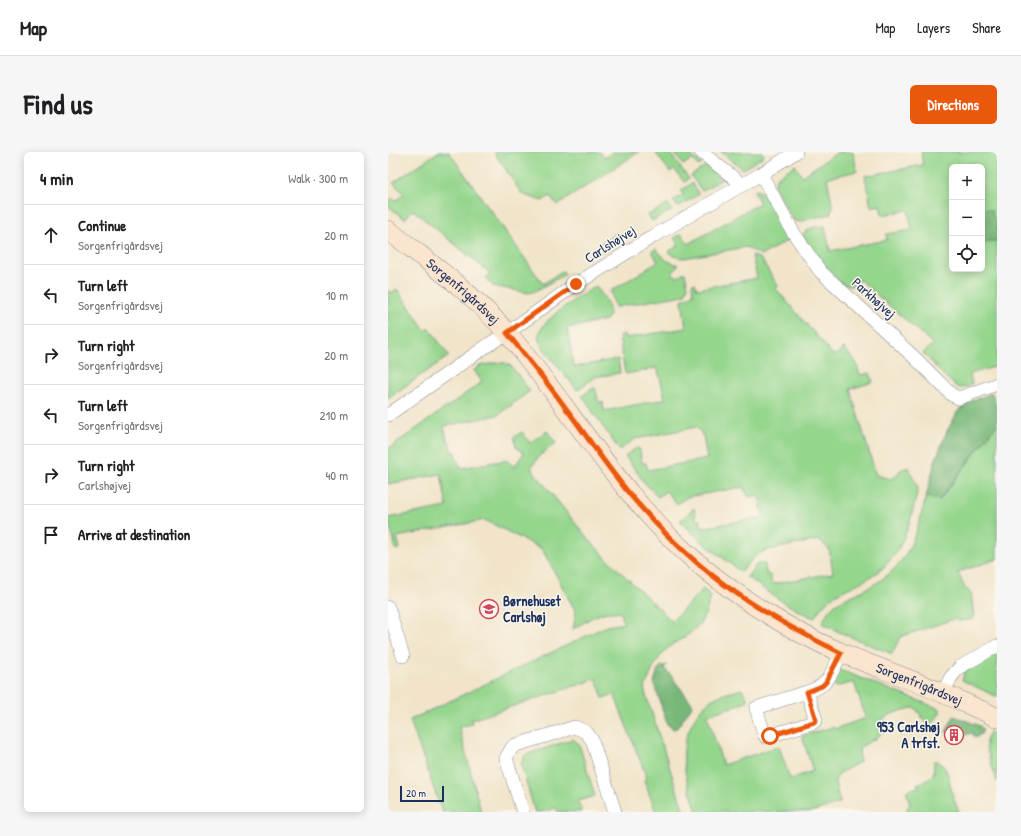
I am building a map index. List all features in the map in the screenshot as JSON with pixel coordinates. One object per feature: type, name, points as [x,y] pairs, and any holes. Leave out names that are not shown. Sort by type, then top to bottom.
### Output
[{"type":"street","points":[[701,152],[742,185]]},
{"type":"street","name":"Carlshøjvej","points":[[388,415],[576,284],[652,237],[762,174],[796,152]]},
{"type":"street","name":"Parkhøjvej","points":[[762,174],[793,232],[820,271],[915,358],[952,395],[959,398],[997,384]]},
{"type":"street","name":"Sorgenfrigårdsvej","points":[[388,230],[465,290],[507,333],[639,506],[698,564],[732,591],[810,638],[841,653],[943,693],[997,718]]},
{"type":"street","points":[[388,607],[403,656]]},
{"type":"street","points":[[943,693],[951,678],[960,667],[997,646]]},
{"type":"street","points":[[807,692],[816,720],[814,722],[766,737],[756,708],[822,686],[826,682],[841,653]]},
{"type":"street","points":[[523,812],[506,758],[513,746],[575,727],[586,732],[592,740],[615,812]]},
{"type":"green space","points":[[438,152],[449,152],[543,284],[562,271],[565,273],[564,275],[529,293],[493,286],[486,279],[490,273],[413,210],[405,219],[388,206],[388,202],[392,198],[395,201],[404,194],[393,183]]},
{"type":"green space","points":[[494,152],[600,152],[604,158],[613,152],[639,152],[557,205],[550,196],[542,201],[522,194]]},
{"type":"green space","points":[[655,152],[669,152],[689,179],[684,182],[674,169],[670,172]]},
{"type":"green space","points":[[674,152],[687,152],[702,164],[698,166],[692,159],[683,165]]},
{"type":"green space","points":[[721,152],[762,152],[764,156],[743,169]]},
{"type":"green space","points":[[838,152],[853,152],[857,171],[827,178],[833,207],[830,214],[799,222],[793,220],[775,187],[776,178],[795,165],[802,176]]},
{"type":"green space","points":[[921,152],[997,152],[997,366],[970,374],[972,384],[963,388],[957,387],[923,353],[933,344],[860,280],[851,286],[844,285],[812,253],[803,235],[807,230],[815,227],[825,226],[830,251],[887,240],[886,234],[912,230],[908,210],[882,215],[880,205],[871,207],[865,176],[923,165]]},
{"type":"green space","points":[[705,166],[719,176],[721,180],[702,191],[691,176]]},
{"type":"green space","points":[[692,183],[698,195],[677,207],[673,201],[683,195],[681,191]]},
{"type":"green space","points":[[756,190],[767,196],[790,239],[762,255],[746,247],[684,258],[677,257],[668,252],[679,245],[674,238],[682,234],[688,244],[760,203],[754,191]]},
{"type":"green space","points":[[668,204],[672,209],[671,211],[652,221],[648,215]]},
{"type":"green space","points":[[985,209],[992,211],[993,217],[997,221],[997,241],[985,242]]},
{"type":"green space","points":[[617,233],[621,239],[602,252],[598,245]]},
{"type":"green space","points":[[656,249],[666,260],[678,265],[672,274],[678,277],[682,273],[685,273],[688,287],[684,295],[615,307],[611,291],[658,262],[652,251]]},
{"type":"green space","points":[[752,255],[761,259],[778,286],[776,289],[834,356],[844,348],[856,362],[860,375],[870,373],[873,382],[850,389],[876,475],[891,479],[898,474],[900,470],[909,467],[918,488],[909,525],[898,549],[891,559],[883,568],[872,576],[840,592],[826,602],[814,618],[787,605],[747,577],[756,565],[764,562],[767,575],[770,575],[772,584],[833,573],[829,549],[819,540],[768,550],[756,556],[741,572],[701,541],[680,521],[694,508],[696,520],[700,520],[702,528],[763,517],[759,495],[749,497],[743,487],[687,497],[677,504],[666,491],[658,497],[644,482],[625,456],[639,448],[642,463],[646,463],[648,470],[707,459],[703,436],[697,427],[635,439],[619,450],[582,396],[595,388],[599,403],[603,402],[604,411],[665,399],[657,368],[625,373],[619,336],[625,334],[626,338],[686,328],[682,300],[693,294],[692,284],[695,283],[697,289],[757,278]]},
{"type":"green space","points":[[596,286],[607,303],[610,312],[609,316],[606,320],[567,328],[574,367],[618,359],[620,373],[595,377],[577,390],[541,345],[539,333],[551,317]]},
{"type":"green space","points":[[397,289],[425,330],[429,328],[449,356],[388,398],[388,290],[391,293]]},
{"type":"green space","points":[[505,363],[511,366],[530,391],[498,415],[444,426],[451,452],[455,451],[456,458],[461,468],[507,460],[514,467],[524,453],[516,447],[514,437],[522,432],[530,443],[547,431],[556,443],[539,456],[531,468],[584,534],[607,559],[672,621],[703,589],[711,596],[700,624],[685,637],[670,646],[661,655],[644,689],[684,812],[656,812],[644,780],[647,778],[614,694],[603,698],[596,679],[471,720],[472,724],[459,727],[481,812],[442,812],[410,720],[607,626],[624,623],[621,613],[608,612],[602,613],[573,629],[576,612],[542,549],[485,520],[397,537],[400,548],[396,550],[388,518],[447,507],[441,474],[388,484],[388,449],[482,382],[474,370],[480,366]]},
{"type":"green space","points":[[992,393],[997,409],[997,424],[939,500],[926,497],[935,461],[947,431],[958,411],[971,401]]},
{"type":"green space","points":[[997,424],[997,559],[958,572],[964,587],[971,593],[974,619],[959,621],[957,618],[900,637],[892,654],[839,632],[822,623],[829,610],[835,604],[873,585],[889,574],[898,565],[916,533],[926,497],[940,500]]},
{"type":"green space","points":[[997,653],[997,697],[962,680],[965,671]]},
{"type":"green space","points":[[667,665],[664,668],[674,678],[692,703],[692,706],[677,728],[673,729],[667,724],[654,683],[658,669]]},
{"type":"green space","points":[[840,670],[940,709],[940,713],[932,724],[927,724],[914,708],[899,711],[884,718],[879,725],[880,735],[860,747],[860,762],[842,772],[836,778],[835,782],[840,803],[811,812],[697,812],[687,779],[684,747],[691,725],[709,701],[727,693],[742,689],[748,700],[747,702],[707,715],[723,765],[779,746],[790,779],[813,771],[802,736],[833,727],[834,729],[866,718],[854,682],[836,687],[833,683],[837,672]]},
{"type":"green space","points":[[954,716],[980,726],[983,729],[981,734],[975,738],[972,733],[961,736],[959,730],[947,733],[946,732]]},
{"type":"green space","points":[[990,732],[997,737],[997,782],[986,747],[986,740]]},
{"type":"green space","points":[[573,739],[579,744],[595,796],[578,801],[582,812],[558,812],[556,808],[542,812],[535,812],[521,764],[525,755]]},
{"type":"green space","points":[[934,760],[942,765],[947,771],[952,794],[959,812],[906,812],[910,803],[906,791],[918,787],[917,784],[932,776],[934,770]]},
{"type":"place","name":"Børnehuset Carlshøj","points":[[489,609]]},
{"type":"place","name":"953 Carlshøj A trfst.","points":[[954,735]]},
{"type":"route","points":[[576,284],[507,333],[639,506],[698,564],[732,591],[758,608],[810,638],[841,653],[826,682],[822,686],[807,692],[816,720],[814,722],[770,736]]}]
